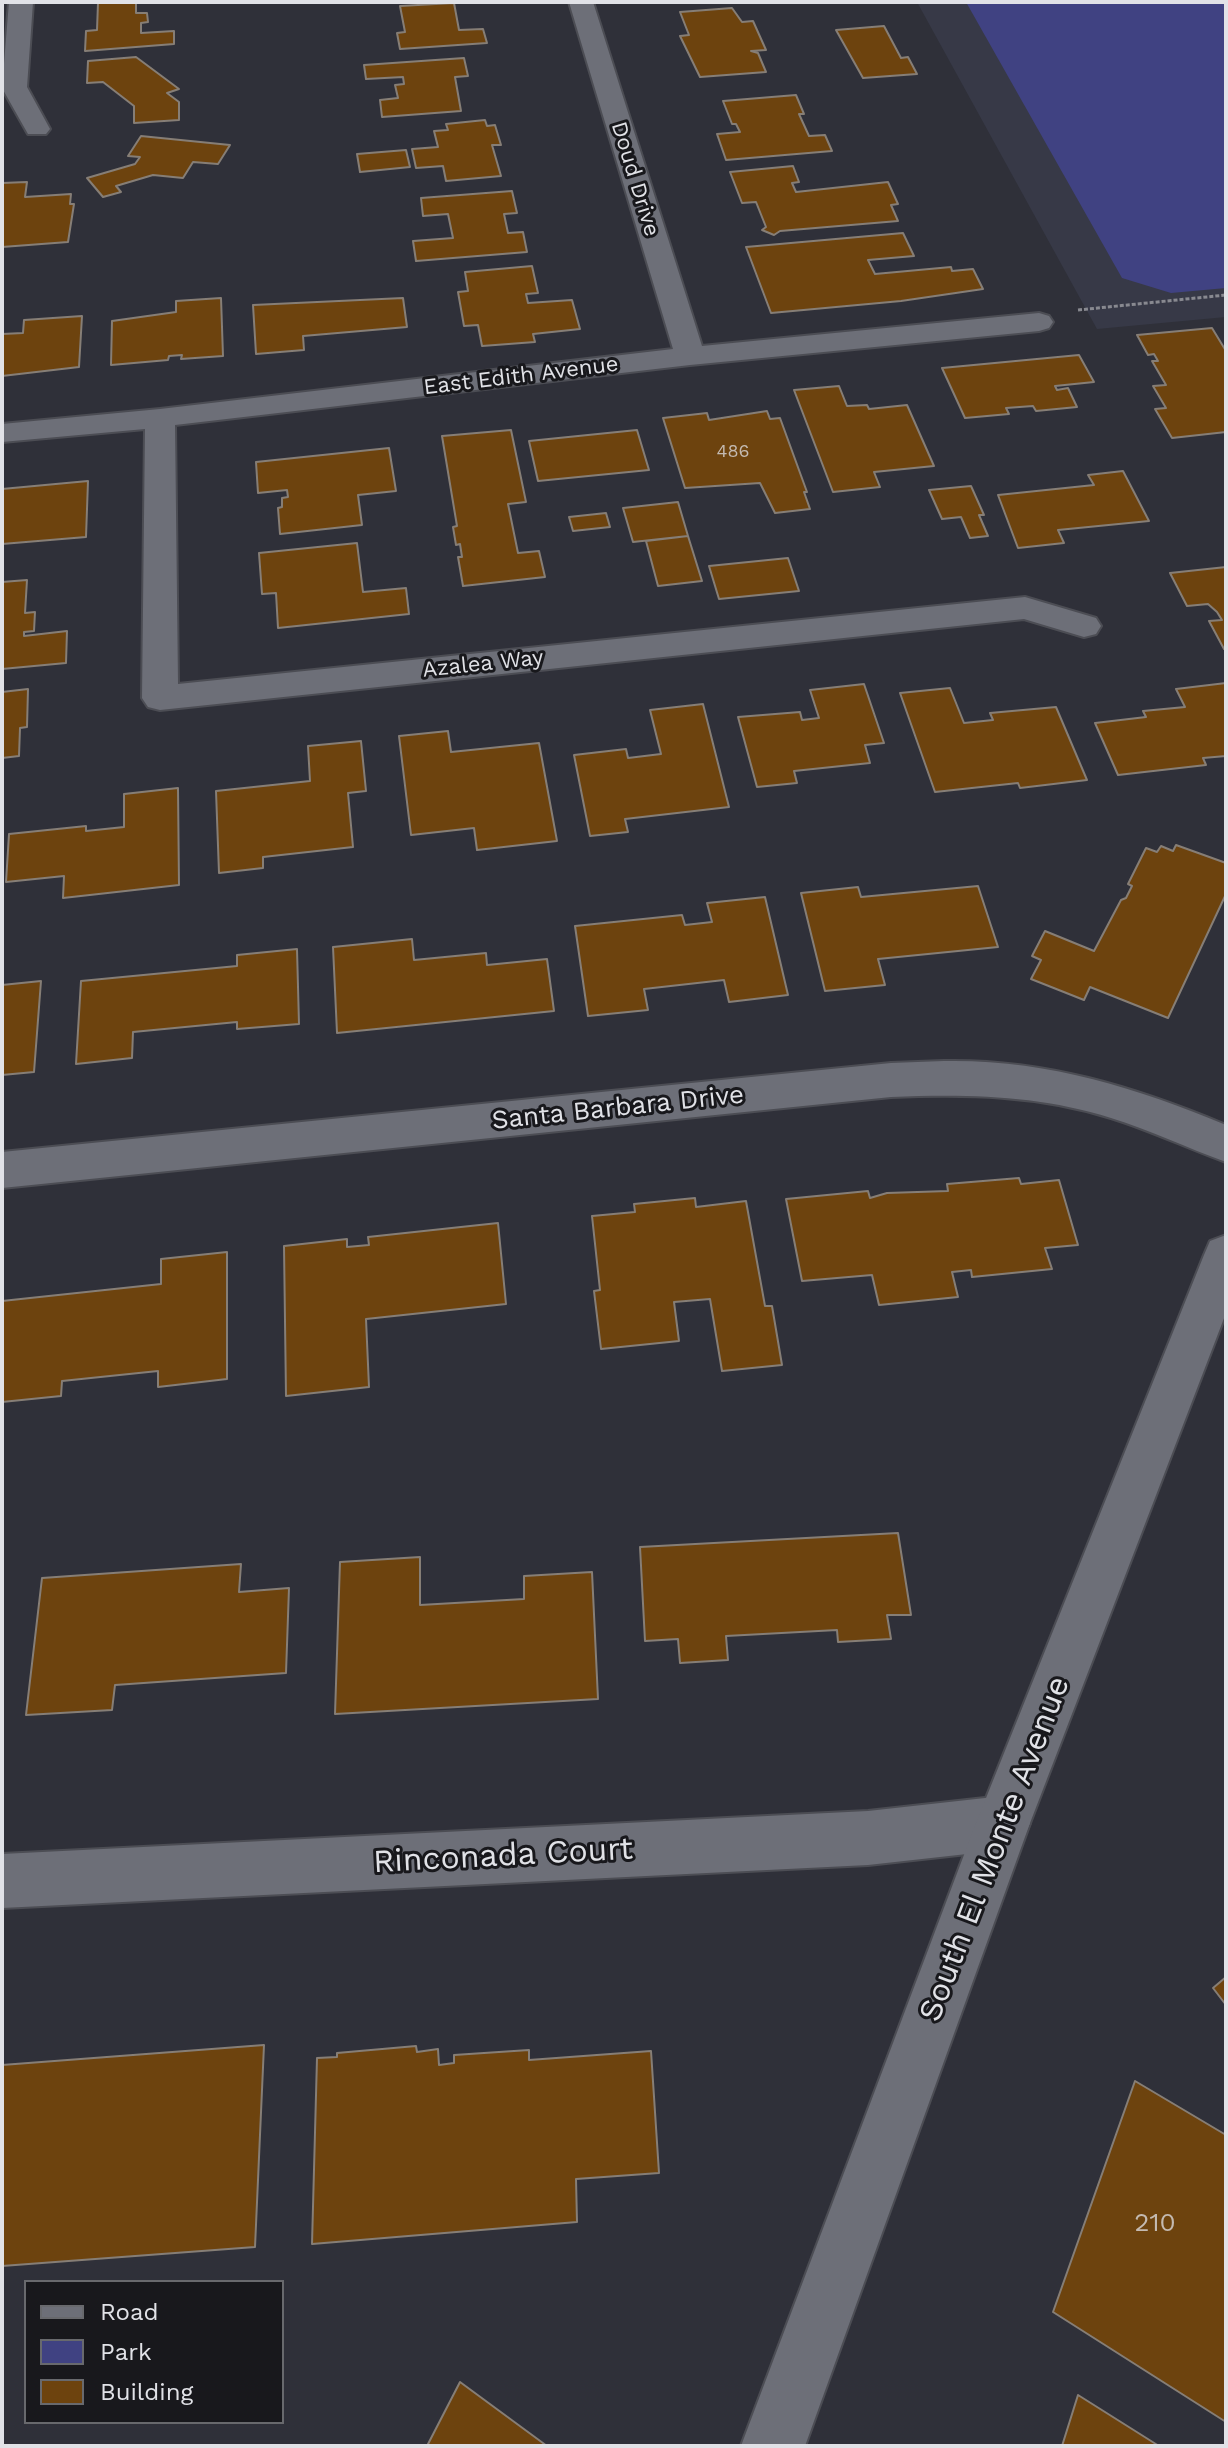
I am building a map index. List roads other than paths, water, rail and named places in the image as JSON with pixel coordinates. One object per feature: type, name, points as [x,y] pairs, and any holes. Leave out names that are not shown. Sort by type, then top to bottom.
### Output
[{"type":"street","points":[[21,2],[14,87],[37,129]]},
{"type":"street","name":"Doud Drive","points":[[581,2],[690,356]]},
{"type":"street","name":"East Edith Avenue","points":[[2,433],[160,418],[690,356],[1039,322]]},
{"type":"street","name":"Azalea Way","points":[[160,418],[160,698],[1025,608],[1084,626]]},
{"type":"street","name":"Santa Barbara Drive","points":[[2,1170],[891,1080],[968,1077],[1032,1082],[1099,1097],[1171,1120],[1226,1144]]},
{"type":"street","name":"South El Monte Avenue","points":[[773,2446],[1003,1823],[1226,1255]]},
{"type":"street","name":"Rinconada Court","points":[[2,1881],[868,1838],[1003,1823]]}]
